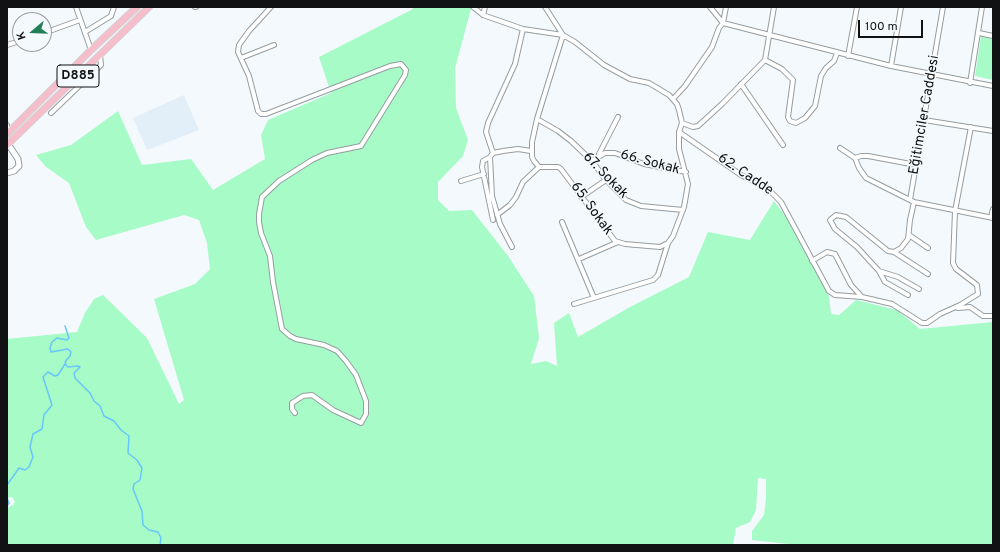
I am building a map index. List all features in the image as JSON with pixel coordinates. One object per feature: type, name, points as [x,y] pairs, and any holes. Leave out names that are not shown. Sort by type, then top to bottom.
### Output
[{"type":"main road","name":"D885","points":[[8,133],[91,50],[137,7]]},
{"type":"main road","name":"D885","points":[[7,144],[149,7]]},
{"type":"street","points":[[76,7],[91,50]]},
{"type":"street","points":[[85,32],[111,16],[114,7]]},
{"type":"street","points":[[271,7],[238,45],[238,52],[249,76],[258,111],[263,115],[390,66],[401,64],[406,70],[405,75],[361,146],[327,153],[312,160],[279,181],[262,197],[259,222],[261,233],[270,256],[272,282],[282,329],[296,339],[324,345],[337,351],[346,360],[356,375],[366,401],[366,414],[361,423],[333,410],[312,395],[303,396],[292,403],[292,409],[295,413]]},
{"type":"street","points":[[474,7],[483,15],[523,29],[563,35],[575,42],[604,66],[630,79],[649,84],[673,99],[679,110],[682,123],[679,132],[680,149],[686,172],[688,194],[683,210],[668,243],[658,275],[653,280],[574,304]]},
{"type":"street","points":[[483,15],[485,7]]},
{"type":"street","points":[[498,215],[510,205],[516,197],[523,182],[540,167],[534,162],[531,150],[537,119],[563,35],[545,7]]},
{"type":"street","points":[[710,7],[723,23],[770,34],[848,56],[993,86]]},
{"type":"street","points":[[673,99],[685,86],[712,47],[723,23],[726,7]]},
{"type":"street","points":[[682,123],[693,127],[698,126],[765,60],[774,7]]},
{"type":"street","points":[[848,56],[857,7]]},
{"type":"street","points":[[891,66],[901,7]]},
{"type":"street","name":"Eğitimciler Caddesi","points":[[909,236],[916,165],[943,7]]},
{"type":"street","points":[[970,82],[982,7]]},
{"type":"street","points":[[52,29],[80,20]]},
{"type":"street","points":[[512,247],[498,215],[491,187],[492,155],[486,132],[492,111],[515,64],[523,29]]},
{"type":"street","points":[[979,33],[993,36]]},
{"type":"street","points":[[241,58],[274,45]]},
{"type":"street","points":[[765,60],[782,69],[793,80],[788,117],[790,121],[796,122],[805,118],[815,106],[821,76],[824,70],[834,61],[837,53]]},
{"type":"street","points":[[51,113],[101,65],[100,55]]},
{"type":"street","points":[[741,84],[783,145]]},
{"type":"street","points":[[599,155],[618,117]]},
{"type":"street","name":"67. Sokak","points":[[537,119],[558,131],[592,161],[606,180],[629,202],[641,206],[683,210]]},
{"type":"street","points":[[924,120],[993,131]]},
{"type":"street","points":[[7,125],[8,133]]},
{"type":"street","points":[[955,211],[971,127]]},
{"type":"street","name":"62. Cadde","points":[[679,132],[741,175],[762,185],[775,195],[786,210],[812,261],[832,294],[862,297],[892,304],[924,324],[940,314],[956,308],[976,295],[978,292],[977,285],[954,266],[955,211]]},
{"type":"street","points":[[7,144],[18,159],[18,166],[14,171],[7,173]]},
{"type":"street","points":[[840,148],[856,158],[859,168],[866,178],[912,201],[992,218],[993,209]]},
{"type":"street","points":[[493,220],[488,205],[483,161],[492,155],[518,149],[531,150]]},
{"type":"street","name":"66. Sokak","points":[[592,161],[605,152],[615,153],[644,164],[686,172]]},
{"type":"street","points":[[856,158],[868,156],[916,165]]},
{"type":"street","name":"65. Sokak","points":[[540,167],[558,167],[561,169],[611,237],[618,242],[660,247],[668,243]]},
{"type":"street","points":[[460,182],[484,174]]},
{"type":"street","points":[[581,197],[606,180]]},
{"type":"street","points":[[908,295],[885,282],[879,271],[857,247],[832,226],[831,218],[839,214],[846,217],[888,251],[894,252],[928,274]]},
{"type":"street","points":[[562,222],[579,259],[594,298]]},
{"type":"street","points":[[894,252],[901,248],[909,236],[928,248]]},
{"type":"street","points":[[579,259],[618,242]]},
{"type":"street","points":[[812,261],[827,252],[835,254],[851,285],[862,297]]},
{"type":"street","points":[[879,271],[898,277],[919,289]]},
{"type":"street","points":[[956,308],[970,308],[983,316],[993,316]]},
{"type":"shaded area","points":[[184,95],[199,130],[147,150],[133,118]]},
{"type":"green space","points":[[412,7],[468,7],[471,9],[455,68],[456,108],[468,140],[463,156],[438,182],[438,200],[449,211],[472,210],[508,256],[534,296],[539,338],[531,364],[546,361],[557,366],[554,323],[569,313],[578,337],[630,307],[689,277],[708,232],[750,240],[774,201],[787,218],[829,296],[831,314],[839,315],[856,300],[897,310],[920,329],[993,322],[993,545],[798,545],[752,540],[752,531],[764,515],[766,499],[766,479],[758,478],[756,510],[750,522],[736,528],[733,545],[7,545],[7,508],[15,502],[12,497],[7,498],[7,339],[77,332],[85,313],[94,299],[103,295],[147,338],[179,404],[184,400],[154,299],[195,284],[210,269],[207,243],[199,220],[184,215],[96,240],[86,227],[69,183],[46,167],[36,155],[71,145],[118,111],[142,165],[191,159],[213,190],[265,159],[261,135],[268,120],[331,93],[319,57],[413,9]]},
{"type":"green space","points":[[981,36],[993,39],[993,80],[975,76]]},
{"type":"waterway","points":[[65,326],[69,338],[67,340],[57,338],[52,342],[50,348],[51,352],[68,349],[71,352],[70,356],[65,362],[66,365],[68,367],[80,367],[74,373],[75,378],[100,406],[104,416],[114,421],[121,430],[129,436],[128,453],[137,460],[142,468],[140,480],[134,484],[133,489],[142,511],[143,525],[149,530],[158,532],[161,538],[160,545]]},
{"type":"waterway","points":[[7,485],[19,468],[25,470],[29,467],[33,457],[30,447],[33,434],[42,429],[44,415],[52,405],[43,377],[48,372],[55,376],[58,375],[65,364]]},
{"type":"waterway","points":[[7,498],[9,503],[7,506]]}]
